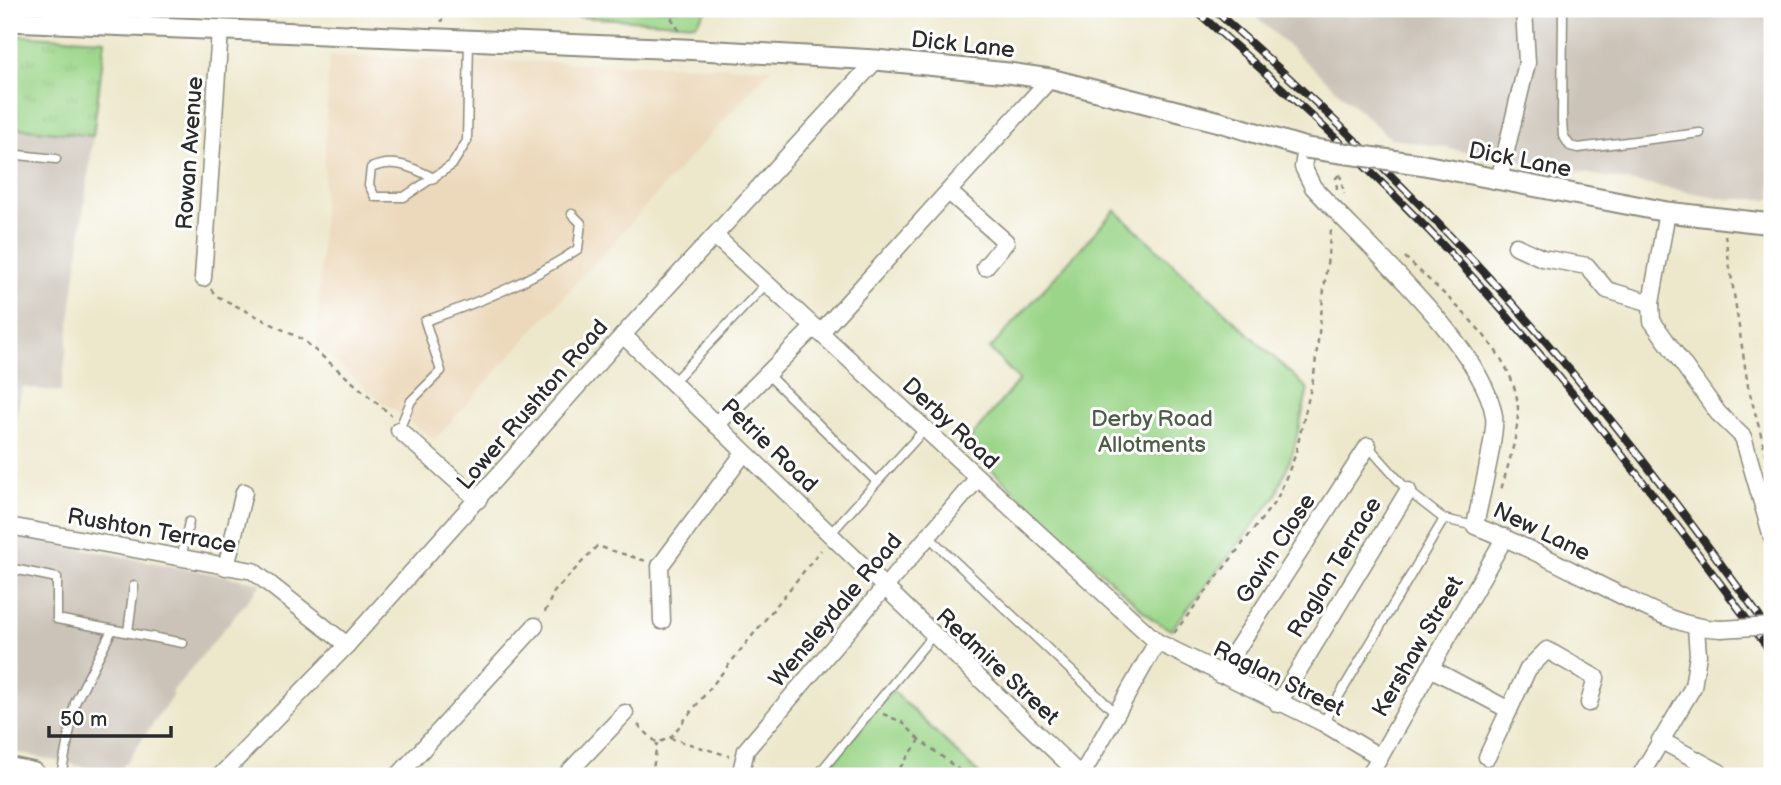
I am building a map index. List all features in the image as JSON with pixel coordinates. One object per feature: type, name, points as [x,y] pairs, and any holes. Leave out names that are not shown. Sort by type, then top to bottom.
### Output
[{"type":"highway","points":[[9,771],[32,776]]},
{"type":"street","points":[[1499,180],[1527,63],[1524,9]]},
{"type":"street","name":"Dick Lane","points":[[9,21],[876,60],[1049,79],[1220,122],[1306,148],[1419,164],[1667,212],[1727,221],[1772,224]]},
{"type":"street","name":"Rowan Avenue","points":[[203,278],[219,30]]},
{"type":"street","name":"Lower Rushton Road","points":[[220,776],[347,645],[622,335],[876,60]]},
{"type":"street","points":[[716,425],[767,374],[817,330],[949,192],[1049,79]]},
{"type":"street","name":"New Lane","points":[[1306,148],[1303,167],[1313,187],[1412,289],[1480,375],[1495,417],[1475,526],[1505,537],[1655,612],[1696,628],[1772,626]]},
{"type":"street","points":[[949,192],[1006,243],[985,267]]},
{"type":"street","points":[[1667,212],[1651,303],[1652,321],[1718,414],[1743,437],[1772,537]]},
{"type":"street","name":"Derby Road","points":[[715,236],[977,479],[1161,644]]},
{"type":"street","points":[[1516,246],[1542,258],[1587,266],[1607,290],[1651,303]]},
{"type":"street","name":"Petrie Road","points":[[622,335],[873,573],[883,589]]},
{"type":"street","points":[[399,430],[478,500]]},
{"type":"street","name":"Gavin Close","points":[[1220,675],[1368,446]]},
{"type":"street","points":[[662,621],[660,566],[744,453]]},
{"type":"street","name":"Wensleydale Road","points":[[742,768],[746,750],[977,479]]},
{"type":"street","name":"Raglan Terrace","points":[[1278,704],[1408,491]]},
{"type":"street","points":[[226,567],[244,492]]},
{"type":"street","name":"Rushton Terrace","points":[[9,526],[253,571],[347,645]]},
{"type":"street","name":"Kershaw Street","points":[[1369,776],[1505,537]]},
{"type":"street","name":"Redmire Street","points":[[883,589],[1081,776]]},
{"type":"street","points":[[398,776],[535,626]]},
{"type":"street","points":[[1640,776],[1693,687],[1698,655],[1696,628]]},
{"type":"street","points":[[1081,776],[1116,713],[1122,709],[1161,644]]},
{"type":"street","name":"Raglan Street","points":[[1161,644],[1278,704],[1323,723],[1380,757]]},
{"type":"street","points":[[1486,757],[1528,669],[1548,650],[1595,678],[1589,703]]},
{"type":"street","points":[[1430,668],[1509,710]]},
{"type":"street","points":[[565,776],[625,713]]},
{"type":"street","points":[[1660,740],[1719,772],[1718,776]]},
{"type":"lane","points":[[1563,9],[1564,52],[1560,93],[1563,135],[1570,146],[1577,148],[1699,133]]},
{"type":"lane","points":[[433,178],[409,166],[386,161],[370,168],[369,185],[375,197],[404,197],[433,178],[452,165],[467,141],[469,40]]},
{"type":"lane","points":[[9,154],[56,159]]},
{"type":"lane","points":[[399,430],[411,401],[441,371],[425,321],[500,294],[537,276],[578,249],[582,223],[572,214]]},
{"type":"lane","points":[[672,383],[767,283]]},
{"type":"lane","points":[[767,374],[875,480]]},
{"type":"lane","points":[[831,535],[875,480],[924,430]]},
{"type":"lane","points":[[1368,446],[1408,491],[1444,519],[1475,526]]},
{"type":"lane","points":[[1323,723],[1444,519]]},
{"type":"lane","points":[[181,559],[189,522]]},
{"type":"lane","points":[[928,536],[1116,713]]},
{"type":"lane","points":[[9,568],[57,578],[57,619],[183,643]]},
{"type":"lane","points":[[128,632],[134,586]]},
{"type":"lane","points":[[61,776],[75,703],[112,629]]},
{"type":"lane","points":[[817,776],[933,635]]},
{"type":"path","points":[[368,9],[369,16]]},
{"type":"path","points":[[441,9],[442,22]]},
{"type":"path","points":[[666,9],[681,33]]},
{"type":"path","points":[[670,15],[671,9]]},
{"type":"path","points":[[1161,644],[1277,499],[1294,456],[1314,374],[1333,209]]},
{"type":"path","points":[[1727,221],[1725,233],[1748,386],[1772,475]]},
{"type":"path","points":[[203,278],[215,295],[303,340],[397,419],[399,430]]},
{"type":"path","points":[[657,743],[670,738],[831,535]]},
{"type":"path","points":[[535,626],[552,603],[554,592],[597,546],[660,566]]},
{"type":"path","points":[[871,708],[902,722],[920,740],[967,776]]},
{"type":"path","points":[[625,713],[657,743]]},
{"type":"path","points":[[670,738],[742,768]]},
{"type":"path","points":[[894,776],[920,740]]},
{"type":"path","points":[[652,776],[657,743]]},
{"type":"shaded area","points":[[1247,9],[1772,9],[1772,199],[1728,199],[1390,138]]},
{"type":"shaded area","points":[[329,56],[771,68],[434,440],[372,394],[317,347]]},
{"type":"shaded area","points":[[9,127],[93,136],[61,392],[22,387],[9,452]]},
{"type":"shaded area","points":[[9,535],[262,583],[171,693],[173,695],[118,774],[9,751]]},
{"type":"green space","points":[[447,9],[707,9],[696,24]]},
{"type":"green space","points":[[9,35],[105,40],[93,136],[9,127]]},
{"type":"green space","name":"Derby Road Allotments","points":[[1115,210],[1308,389],[1293,452],[1275,497],[1171,630],[1152,619],[965,445],[1019,380],[990,349]]},
{"type":"green space","points":[[892,690],[981,776],[821,776]]},
{"type":"railway","points":[[1194,9],[1339,141],[1476,281],[1554,371],[1629,464],[1772,654]]},
{"type":"railway","points":[[1213,9],[1384,169],[1521,313],[1633,447],[1772,634]]}]
